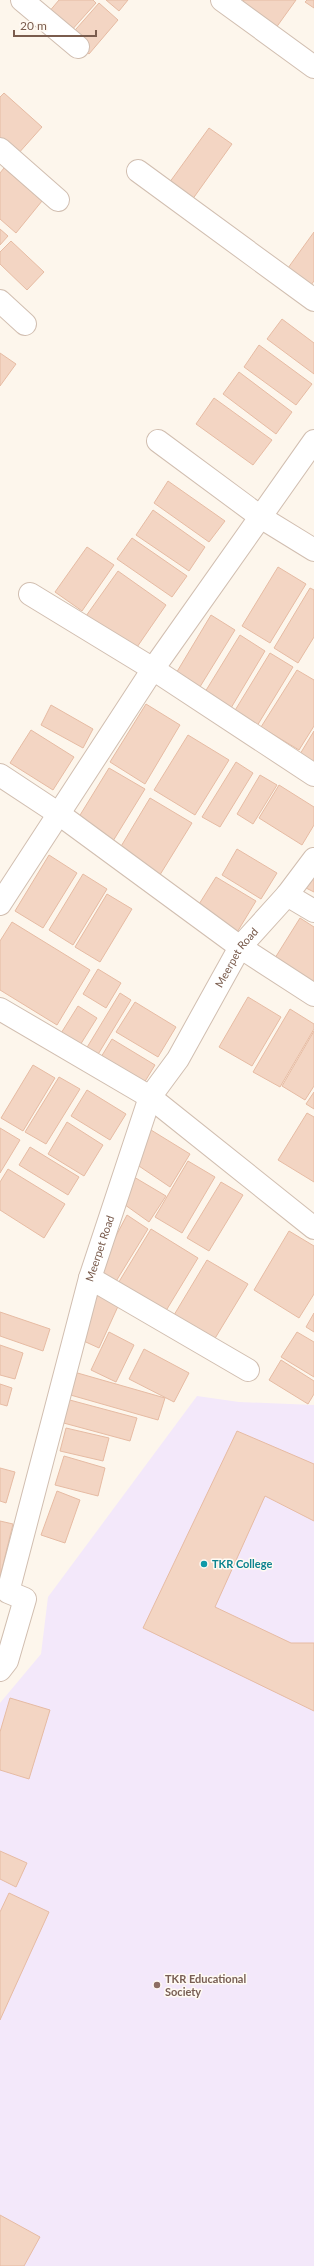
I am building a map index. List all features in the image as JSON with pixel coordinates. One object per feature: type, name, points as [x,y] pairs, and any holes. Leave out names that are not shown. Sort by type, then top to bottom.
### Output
[{"type":"street","points":[[22,0],[78,47]]},
{"type":"street","points":[[222,0],[314,67]]},
{"type":"street","points":[[0,149],[58,200]]},
{"type":"street","points":[[138,171],[314,300]]},
{"type":"street","points":[[0,301],[25,324]]},
{"type":"street","points":[[158,441],[262,518],[314,550]]},
{"type":"street","points":[[0,904],[154,669],[262,518],[314,441]]},
{"type":"street","points":[[30,594],[154,669],[314,775]]},
{"type":"street","points":[[0,775],[58,814],[240,947],[314,996]]},
{"type":"street","name":"Meerpet Road","points":[[0,1670],[7,1661],[25,1599],[4,1591],[90,1278],[150,1097],[178,1059],[240,947],[287,895],[314,859]]},
{"type":"street","points":[[287,895],[314,911]]},
{"type":"street","points":[[0,1009],[150,1097],[314,1228]]},
{"type":"street","points":[[90,1278],[248,1370]]},
{"type":"shaded area","name":"TKR Educational Society","points":[[197,1396],[239,1402],[314,1405],[314,2266],[0,2266],[0,1703],[41,1654],[48,1597]]},
{"type":"building","points":[[59,0],[93,0],[96,3],[70,32],[48,13]]},
{"type":"building","points":[[106,0],[128,0],[119,11]]},
{"type":"building","points":[[244,0],[296,0],[273,32],[238,8]]},
{"type":"building","points":[[307,0],[314,0],[314,8],[305,2]]},
{"type":"building","points":[[99,3],[118,20],[89,54],[69,37]]},
{"type":"building","points":[[4,93],[42,127],[17,155],[0,139],[0,97]]},
{"type":"building","points":[[209,128],[232,144],[187,207],[164,190]]},
{"type":"building","points":[[4,168],[42,201],[16,233],[0,219],[0,173]]},
{"type":"building","points":[[0,229],[8,236],[0,245]]},
{"type":"building","points":[[314,232],[314,281],[311,285],[288,268]]},
{"type":"building","points":[[11,241],[44,272],[27,290],[0,264],[0,252]]},
{"type":"building","points":[[282,319],[314,343],[314,374],[267,339]]},
{"type":"building","points":[[259,345],[312,384],[296,405],[244,367]]},
{"type":"building","points":[[0,353],[16,364],[0,386]]},
{"type":"building","points":[[239,372],[292,412],[276,434],[223,394]]},
{"type":"building","points":[[214,398],[272,440],[253,465],[196,424]]},
{"type":"building","points":[[168,481],[225,521],[209,542],[154,503]]},
{"type":"building","points":[[153,510],[205,547],[189,571],[136,535]]},
{"type":"building","points":[[132,538],[187,576],[172,597],[117,559]]},
{"type":"building","points":[[87,547],[114,565],[82,611],[55,592]]},
{"type":"building","points":[[278,567],[306,584],[270,643],[242,626]]},
{"type":"building","points":[[118,571],[166,605],[135,650],[86,616]]},
{"type":"building","points":[[310,588],[314,590],[314,637],[298,663],[274,648]]},
{"type":"building","points":[[211,615],[235,630],[198,690],[175,675]]},
{"type":"building","points":[[240,635],[265,651],[231,708],[205,692]]},
{"type":"building","points":[[270,653],[293,667],[257,726],[234,712]]},
{"type":"building","points":[[297,670],[314,680],[314,726],[299,750],[261,727]]},
{"type":"building","points":[[146,704],[180,725],[145,784],[110,762]]},
{"type":"building","points":[[51,705],[93,729],[83,748],[41,725]]},
{"type":"building","points":[[31,730],[74,757],[53,790],[10,763]]},
{"type":"building","points":[[314,731],[314,769],[297,759]]},
{"type":"building","points":[[188,735],[229,760],[195,815],[154,790]]},
{"type":"building","points":[[236,762],[253,773],[220,827],[202,817]]},
{"type":"building","points":[[109,768],[145,789],[113,841],[77,820]]},
{"type":"building","points":[[260,775],[277,785],[253,824],[237,814]]},
{"type":"building","points":[[279,785],[314,807],[314,825],[302,845],[259,818]]},
{"type":"building","points":[[150,798],[192,823],[158,878],[117,853]]},
{"type":"building","points":[[237,849],[277,873],[261,899],[222,875]]},
{"type":"building","points":[[49,855],[77,873],[43,928],[15,911]]},
{"type":"building","points":[[83,874],[107,889],[73,945],[49,930]]},
{"type":"building","points":[[314,875],[314,892],[306,888]]},
{"type":"building","points":[[216,877],[256,901],[236,934],[196,909]]},
{"type":"building","points":[[107,894],[132,909],[100,962],[75,947]]},
{"type":"building","points":[[300,918],[314,927],[314,982],[275,958]]},
{"type":"building","points":[[12,922],[90,970],[57,1025],[0,990],[0,941]]},
{"type":"building","points":[[98,969],[121,983],[106,1008],[83,994]]},
{"type":"building","points":[[120,993],[131,1000],[94,1061],[83,1054]]},
{"type":"building","points":[[248,997],[281,1017],[252,1066],[219,1047]]},
{"type":"building","points":[[135,1002],[176,1027],[158,1057],[116,1032]]},
{"type":"building","points":[[78,1006],[97,1018],[77,1050],[58,1038]]},
{"type":"building","points":[[290,1009],[314,1024],[314,1029],[280,1087],[253,1072]]},
{"type":"building","points":[[314,1031],[314,1086],[305,1100],[282,1086]]},
{"type":"building","points":[[112,1039],[155,1065],[141,1088],[98,1062]]},
{"type":"building","points":[[33,1065],[55,1078],[23,1131],[1,1118]]},
{"type":"building","points":[[59,1077],[80,1089],[46,1144],[25,1132]]},
{"type":"building","points":[[87,1090],[126,1114],[110,1140],[71,1116]]},
{"type":"building","points":[[314,1092],[314,1109],[306,1104]]},
{"type":"building","points":[[307,1113],[314,1117],[314,1182],[278,1160]]},
{"type":"building","points":[[67,1122],[103,1145],[84,1176],[48,1154]]},
{"type":"building","points":[[0,1128],[20,1140],[0,1173]]},
{"type":"building","points":[[151,1130],[190,1154],[170,1187],[133,1162]]},
{"type":"building","points":[[30,1147],[79,1177],[68,1195],[19,1165]]},
{"type":"building","points":[[188,1161],[215,1177],[182,1233],[155,1217]]},
{"type":"building","points":[[8,1169],[65,1204],[44,1238],[0,1210],[0,1182]]},
{"type":"building","points":[[134,1177],[166,1196],[149,1222],[121,1202]]},
{"type":"building","points":[[221,1182],[243,1195],[209,1251],[187,1238]]},
{"type":"building","points":[[127,1215],[148,1229],[115,1283],[98,1270]]},
{"type":"building","points":[[151,1229],[198,1258],[164,1314],[117,1285]]},
{"type":"building","points":[[289,1231],[314,1246],[314,1294],[299,1318],[254,1290]]},
{"type":"building","points":[[207,1260],[248,1284],[214,1340],[174,1315]]},
{"type":"building","points":[[99,1292],[120,1302],[99,1348],[77,1338]]},
{"type":"building","points":[[0,1312],[50,1329],[43,1351],[0,1336]]},
{"type":"building","points":[[314,1313],[314,1332],[306,1327]]},
{"type":"building","points":[[109,1332],[134,1345],[116,1382],[91,1370]]},
{"type":"building","points":[[297,1332],[314,1342],[314,1377],[281,1357]]},
{"type":"building","points":[[0,1345],[23,1353],[15,1379],[0,1375]]},
{"type":"building","points":[[144,1349],[189,1373],[174,1402],[129,1379]]},
{"type":"building","points":[[281,1360],[314,1381],[314,1394],[308,1404],[269,1380]]},
{"type":"building","points":[[74,1372],[165,1398],[158,1420],[67,1394]]},
{"type":"building","points":[[0,1384],[12,1388],[7,1406],[0,1404]]},
{"type":"building","points":[[66,1399],[137,1418],[130,1441],[60,1422]]},
{"type":"building","points":[[66,1428],[109,1438],[103,1461],[60,1451]]},
{"type":"building","name":"TKR College","points":[[237,1431],[314,1464],[314,1521],[265,1496],[215,1607],[291,1643],[314,1643],[314,1711],[143,1628]]},
{"type":"building","points":[[64,1456],[105,1468],[98,1496],[55,1485]]},
{"type":"building","points":[[0,1468],[15,1472],[6,1503],[0,1501]]},
{"type":"building","points":[[57,1491],[80,1500],[65,1543],[41,1535]]},
{"type":"building","points":[[0,1521],[13,1524],[0,1577]]},
{"type":"building","points":[[10,1698],[50,1710],[29,1779],[0,1770],[0,1732]]},
{"type":"building","points":[[0,1851],[27,1863],[16,1887],[0,1879]]},
{"type":"building","points":[[9,1893],[49,1912],[0,2020],[0,1912]]},
{"type":"building","points":[[0,2215],[40,2237],[24,2266],[0,2266]]},
{"type":"place","name":"TKR College","points":[[204,1564]]},
{"type":"place","name":"TKR Educational Society","points":[[157,1985]]}]
